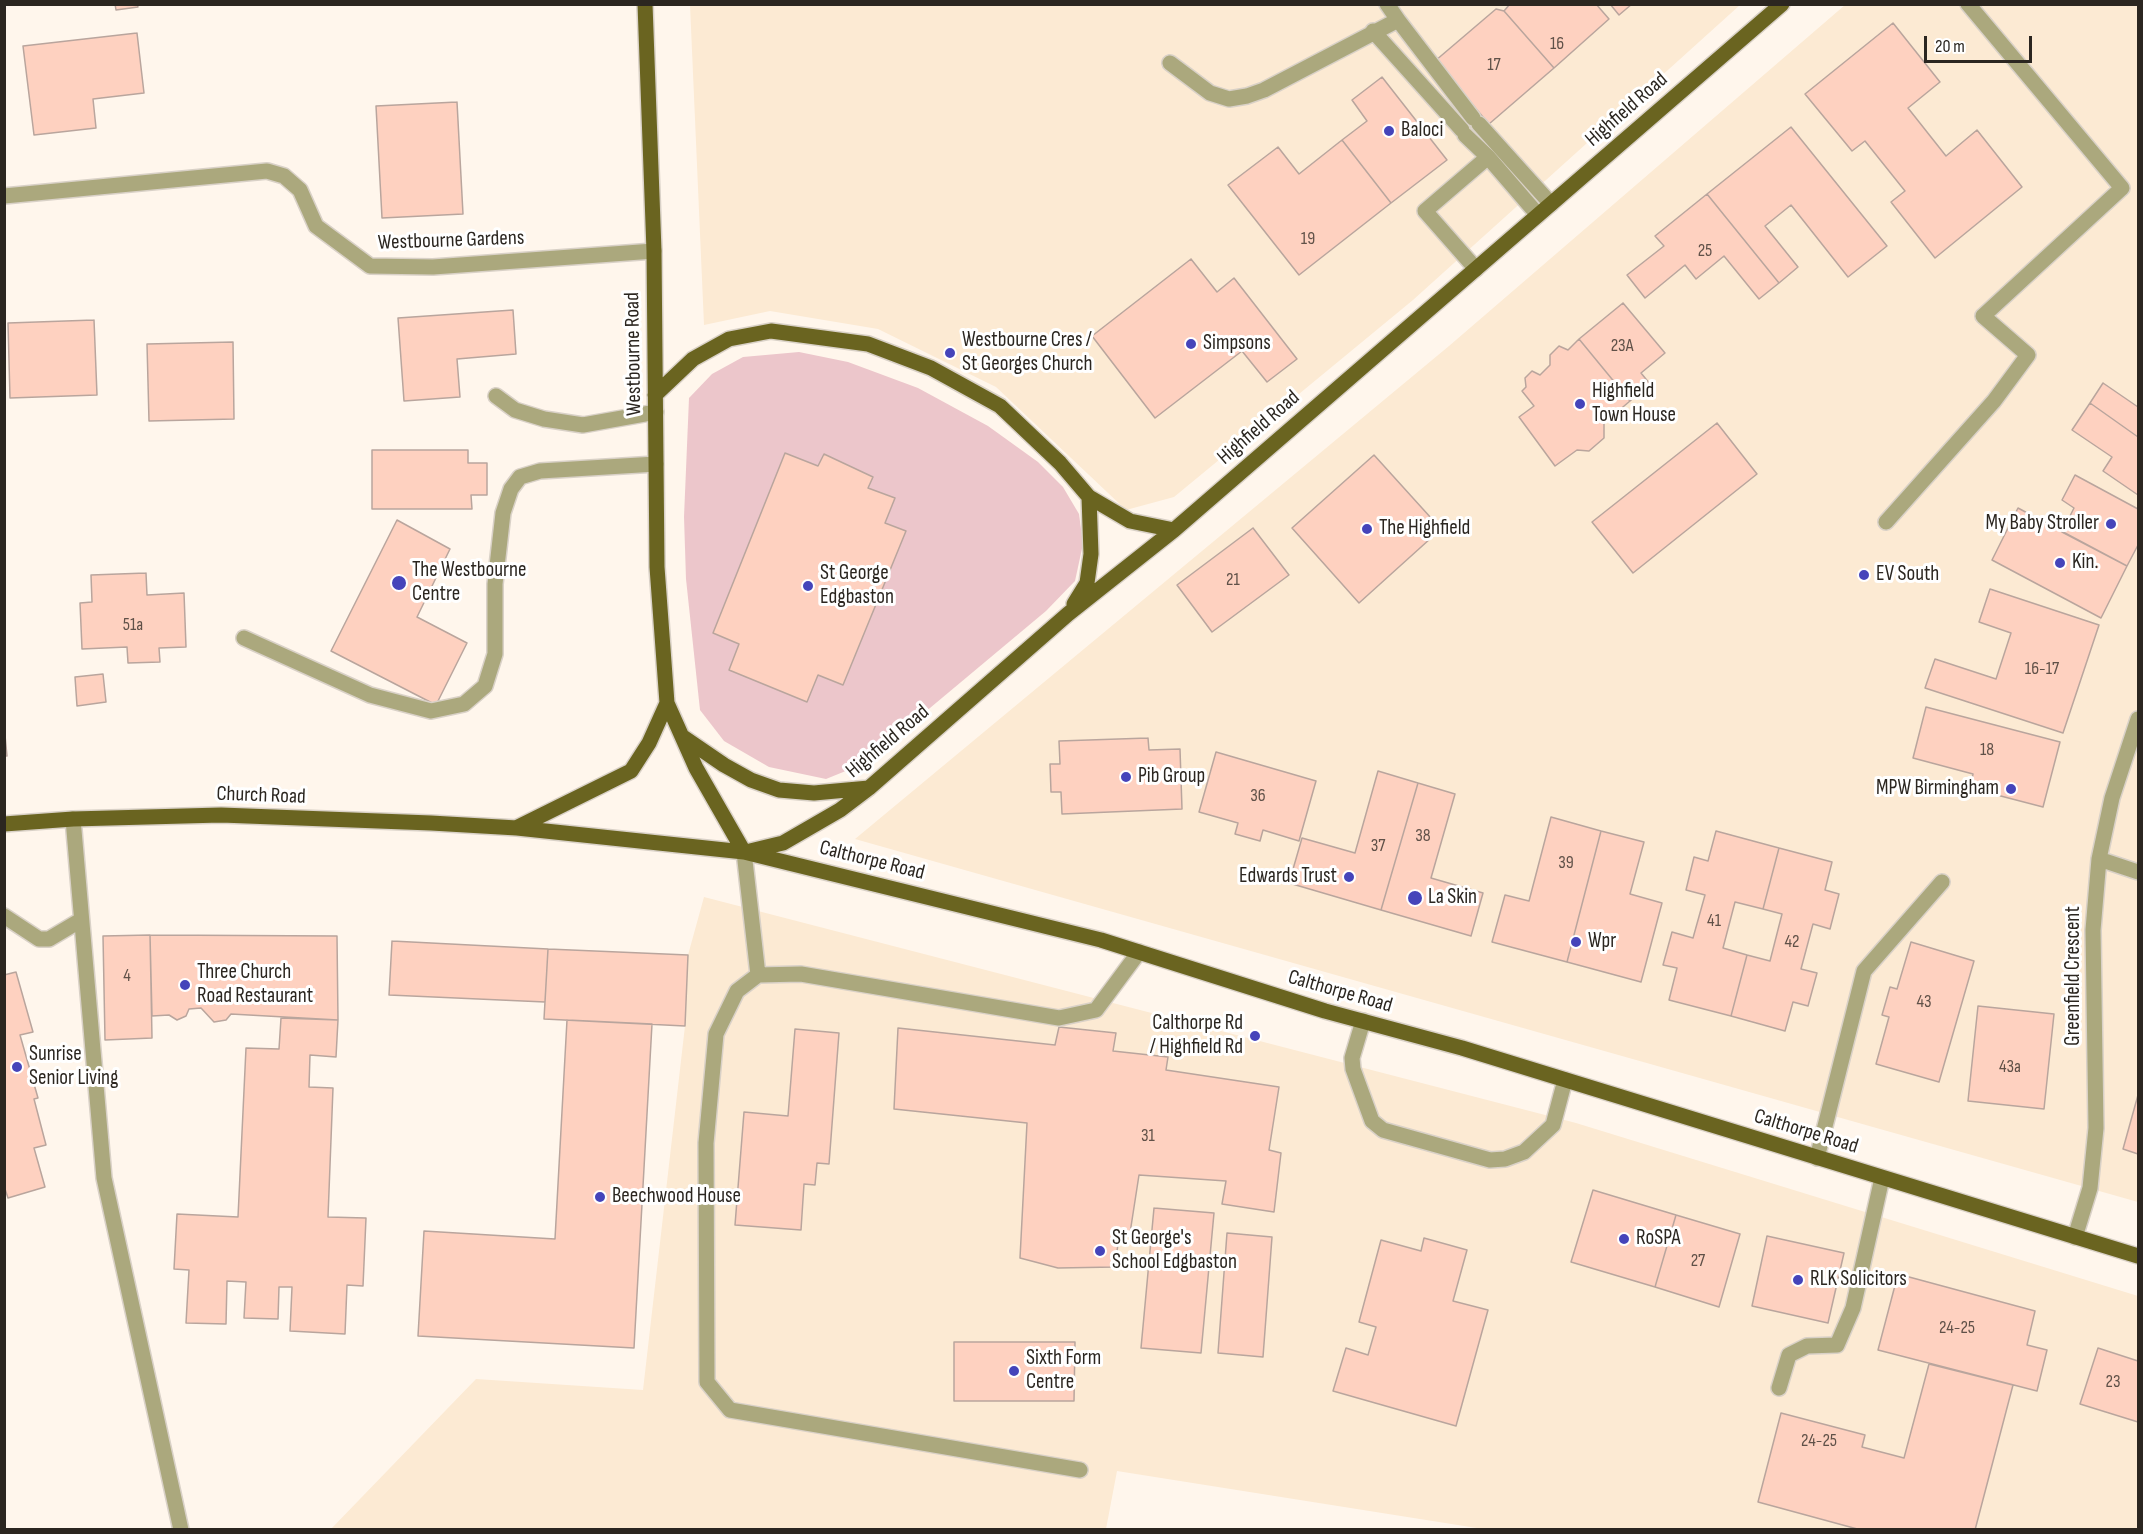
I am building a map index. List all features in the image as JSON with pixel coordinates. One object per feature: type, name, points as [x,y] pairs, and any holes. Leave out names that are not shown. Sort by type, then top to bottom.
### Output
[{"type":"main road","name":"Westbourne Road","points":[[645,4],[654,251],[657,567],[667,703]]},
{"type":"main road","name":"Highfield Road","points":[[744,852],[783,843],[840,810],[869,788],[1068,614],[1173,530],[1782,4]]},
{"type":"main road","points":[[655,395],[693,359],[729,339],[771,331],[868,344],[931,368],[1000,406],[1060,463],[1089,497],[1130,521],[1173,530]]},
{"type":"main road","points":[[1068,614],[1087,583],[1091,554],[1089,497]]},
{"type":"main road","points":[[667,703],[713,800],[744,852]]},
{"type":"main road","points":[[517,828],[631,771],[649,743],[667,703]]},
{"type":"main road","points":[[683,737],[733,770],[779,790],[814,793],[869,788]]},
{"type":"main road","name":"Church Road","points":[[4,824],[73,819],[221,815],[517,828]]},
{"type":"main road","name":"Calthorpe Road","points":[[517,828],[744,852],[851,876],[1140,952],[2139,1256]]},
{"type":"street","points":[[1387,4],[1476,121],[1551,204]]},
{"type":"street","points":[[1886,522],[1994,401],[2028,355],[1983,316],[2122,188],[1968,4]]},
{"type":"street","points":[[1170,63],[1210,93],[1229,99],[1247,96],[1264,90],[1398,20]]},
{"type":"street","points":[[1374,31],[1538,215]]},
{"type":"street","points":[[1476,269],[1425,211],[1488,157]]},
{"type":"street","name":"Westbourne Gardens","points":[[4,196],[267,171],[284,177],[300,190],[316,226],[370,266],[433,267],[654,251]]},
{"type":"street","points":[[496,396],[515,410],[534,416],[584,425],[656,411]]},
{"type":"street","points":[[244,638],[370,695],[431,711],[464,704],[485,686],[495,654],[495,584],[503,513],[515,483],[520,477],[540,471],[656,464]]},
{"type":"street","name":"Greenfield Crescent","points":[[2075,1237],[2090,1188],[2096,1128],[2093,930],[2099,859],[2112,798],[2139,719]]},
{"type":"street","points":[[73,819],[104,1178],[181,1530]]},
{"type":"street","points":[[744,852],[758,975]]},
{"type":"street","points":[[2099,859],[2139,872]]},
{"type":"street","points":[[1817,1158],[1864,971],[1942,882]]},
{"type":"street","points":[[4,916],[39,939],[50,939],[81,920]]},
{"type":"street","points":[[1080,1470],[730,1410],[707,1382],[706,1143],[716,1034],[737,990],[758,975],[801,974],[1059,1018],[1096,1010],[1140,952]]},
{"type":"street","points":[[1363,1021],[1352,1058],[1363,1102],[1377,1126],[1404,1136],[1490,1160],[1516,1156],[1532,1146],[1553,1125],[1565,1080]]},
{"type":"street","points":[[1779,1388],[1789,1354],[1807,1346],[1837,1345],[1854,1308],[1882,1178]]},
{"type":"shaded area","points":[[690,5],[1740,5],[1413,300],[1174,497],[1126,510],[996,387],[878,329],[770,311],[704,325]]},
{"type":"shaded area","points":[[1845,5],[2138,5],[2138,1202],[855,839],[1449,346]]},
{"type":"shaded area","points":[[799,352],[848,362],[918,388],[988,426],[1038,462],[1063,487],[1079,514],[1083,544],[1075,581],[1046,611],[863,764],[826,779],[769,767],[724,741],[700,710],[686,579],[684,517],[689,398],[712,374],[743,357]]},
{"type":"shaded area","name":"St George's School Edgbaston","points":[[704,897],[1576,1123],[2138,1296],[2138,1529],[1483,1529],[1117,1471],[1106,1529],[330,1530],[476,1379],[643,1390],[685,1026],[688,955]]},
{"type":"building","points":[[115,4],[137,4],[138,7],[116,10]]},
{"type":"building","points":[[1510,4],[1596,4],[1609,19],[1554,68],[1504,11]]},
{"type":"building","points":[[1610,4],[1632,4],[1619,15]]},
{"type":"building","points":[[1496,9],[1504,11],[1554,68],[1489,124],[1435,61]]},
{"type":"building","points":[[1893,23],[1940,82],[1908,108],[1946,156],[1977,130],[2022,187],[1935,258],[1891,202],[1905,191],[1865,141],[1852,151],[1805,94]]},
{"type":"building","points":[[137,33],[144,93],[93,99],[96,128],[34,135],[23,46]]},
{"type":"building","name":"Baloci","points":[[1382,77],[1447,160],[1391,203],[1342,140],[1367,121],[1352,100]]},
{"type":"building","points":[[457,102],[463,214],[382,218],[376,106]]},
{"type":"building","points":[[1791,127],[1887,246],[1848,277],[1791,205],[1765,226],[1798,267],[1779,283],[1707,194]]},
{"type":"building","points":[[1342,140],[1391,203],[1299,275],[1228,185],[1278,147],[1299,174]]},
{"type":"building","points":[[1707,194],[1779,283],[1759,299],[1724,256],[1696,279],[1685,265],[1645,298],[1627,275],[1664,246],[1655,236]]},
{"type":"building","name":"Simpsons","points":[[1191,259],[1217,292],[1234,278],[1297,359],[1267,382],[1242,351],[1155,418],[1092,336]]},
{"type":"building","points":[[1623,303],[1665,353],[1641,373],[1650,384],[1630,401],[1579,339]]},
{"type":"building","points":[[513,310],[516,354],[457,359],[460,397],[404,401],[398,318]]},
{"type":"building","points":[[94,320],[97,395],[10,398],[8,323]]},
{"type":"building","name":"Highfield Town House","points":[[1579,339],[1630,401],[1604,423],[1604,438],[1589,451],[1577,450],[1555,466],[1519,417],[1534,406],[1522,391],[1526,387],[1525,378],[1532,371],[1540,375],[1550,365],[1550,355],[1559,346],[1568,350]]},
{"type":"building","points":[[233,342],[234,419],[149,421],[147,344]]},
{"type":"building","points":[[2103,383],[2138,407],[2138,437],[2090,403]]},
{"type":"building","points":[[2090,403],[2138,437],[2138,495],[2103,471],[2112,457],[2072,430]]},
{"type":"building","points":[[1717,423],[1757,474],[1633,573],[1592,522]]},
{"type":"building","points":[[372,450],[468,450],[468,463],[487,463],[487,495],[471,495],[472,509],[372,509]]},
{"type":"building","name":"St George Edgbaston","points":[[785,453],[818,466],[824,454],[873,477],[868,488],[895,498],[885,523],[906,531],[843,685],[818,675],[807,702],[729,670],[739,644],[713,633]]},
{"type":"building","name":"The Highfield","points":[[1374,455],[1441,529],[1359,603],[1292,528]]},
{"type":"building","points":[[2075,475],[2138,509],[2138,545],[2127,566],[2062,532],[2074,508],[2062,500]]},
{"type":"building","name":"Kin.","points":[[2018,508],[2127,566],[2101,618],[1992,560]]},
{"type":"building","name":"The Westbourne Centre","points":[[397,520],[450,549],[417,617],[467,643],[436,705],[331,651]]},
{"type":"building","points":[[1253,528],[1289,575],[1212,632],[1177,585]]},
{"type":"building","points":[[146,573],[147,595],[184,593],[186,647],[159,648],[160,662],[128,663],[127,647],[82,649],[80,603],[92,602],[91,575]]},
{"type":"building","points":[[1990,589],[2099,625],[2063,733],[1925,688],[1935,659],[1996,679],[2011,633],[1979,622]]},
{"type":"building","points":[[103,674],[106,702],[77,706],[75,677]]},
{"type":"building","points":[[1926,707],[2060,742],[2043,807],[1970,788],[1973,774],[1913,758]]},
{"type":"building","points":[[4,725],[7,756],[4,756]]},
{"type":"building","points":[[1148,738],[1149,750],[1180,749],[1182,809],[1062,814],[1061,792],[1051,792],[1050,764],[1060,764],[1059,741]]},
{"type":"building","points":[[1216,752],[1316,781],[1299,841],[1263,830],[1260,841],[1235,834],[1238,823],[1199,812]]},
{"type":"building","points":[[1378,771],[1418,783],[1381,910],[1289,883],[1302,838],[1355,853]]},
{"type":"building","points":[[1418,783],[1455,794],[1431,878],[1483,893],[1471,936],[1381,910]]},
{"type":"building","points":[[1551,817],[1601,831],[1567,962],[1492,942],[1505,895],[1529,901]]},
{"type":"building","points":[[1601,831],[1644,842],[1630,894],[1662,903],[1641,982],[1567,962]]},
{"type":"building","points":[[1716,831],[1779,848],[1763,909],[1735,902],[1723,948],[1747,955],[1731,1016],[1669,1000],[1677,968],[1663,965],[1672,932],[1693,938],[1705,895],[1686,890],[1694,857],[1708,861]]},
{"type":"building","points":[[1779,848],[1832,862],[1825,890],[1839,894],[1830,929],[1813,924],[1801,969],[1817,973],[1808,1006],[1793,1002],[1785,1031],[1731,1016],[1747,955],[1770,961],[1782,914],[1763,909]]},
{"type":"building","points":[[150,935],[152,1038],[105,1040],[103,936]]},
{"type":"building","points":[[150,935],[337,936],[338,1020],[231,1014],[226,1020],[214,1022],[201,1008],[189,1009],[186,1016],[177,1020],[169,1015],[152,1016]]},
{"type":"building","points":[[392,941],[548,949],[545,1002],[389,995]]},
{"type":"building","points":[[1911,942],[1974,961],[1939,1082],[1876,1064],[1889,1017],[1882,1015],[1890,987],[1897,989]]},
{"type":"building","points":[[548,949],[688,955],[685,1026],[544,1019]]},
{"type":"building","name":"Sunrise Senior Living","points":[[16,972],[33,1032],[20,1035],[38,1098],[34,1099],[46,1145],[34,1148],[45,1187],[8,1198],[4,1186],[4,975]]},
{"type":"building","points":[[1978,1006],[2054,1014],[2044,1109],[1968,1101]]},
{"type":"building","points":[[281,1018],[338,1020],[336,1057],[310,1055],[309,1087],[333,1088],[328,1217],[366,1218],[363,1286],[347,1285],[345,1334],[290,1331],[292,1287],[279,1287],[278,1319],[244,1318],[246,1282],[227,1281],[226,1324],[186,1323],[189,1270],[174,1269],[177,1214],[238,1217],[246,1048],[279,1049]]},
{"type":"building","name":"Beechwood House","points":[[567,1020],[652,1024],[634,1348],[418,1336],[424,1231],[555,1239]]},
{"type":"building","points":[[1059,1027],[1116,1033],[1113,1051],[1168,1057],[1166,1070],[1279,1087],[1269,1150],[1281,1153],[1274,1212],[1222,1204],[1226,1181],[1139,1175],[1130,1233],[1119,1236],[1115,1267],[1058,1268],[1020,1258],[1027,1123],[894,1109],[898,1028],[1055,1045]]},
{"type":"building","points":[[795,1029],[839,1033],[829,1164],[817,1163],[815,1185],[804,1184],[801,1230],[735,1225],[744,1112],[788,1116]]},
{"type":"building","points":[[2138,1095],[2138,1154],[2123,1149]]},
{"type":"building","name":"RoSPA","points":[[1593,1190],[1676,1215],[1655,1287],[1571,1262]]},
{"type":"building","points":[[1154,1208],[1214,1213],[1201,1353],[1141,1348]]},
{"type":"building","points":[[1676,1215],[1740,1234],[1719,1307],[1655,1287]]},
{"type":"building","points":[[1227,1233],[1272,1237],[1263,1357],[1218,1353]]},
{"type":"building","name":"RLK Solicitors","points":[[1767,1236],[1844,1253],[1828,1323],[1752,1306]]},
{"type":"building","points":[[1424,1238],[1467,1250],[1453,1301],[1488,1310],[1456,1426],[1333,1391],[1346,1348],[1368,1355],[1376,1327],[1359,1322],[1381,1240],[1421,1251]]},
{"type":"building","points":[[1898,1274],[2035,1311],[2027,1345],[2047,1350],[2037,1391],[1878,1350]]},
{"type":"building","name":"Sixth Form Centre","points":[[954,1342],[1075,1342],[1074,1401],[954,1401]]},
{"type":"building","points":[[2098,1348],[2138,1361],[2138,1422],[2080,1404]]},
{"type":"building","points":[[1929,1364],[2013,1385],[1975,1530],[1861,1530],[1758,1502],[1781,1413],[1865,1435],[1862,1447],[1904,1458]]},
{"type":"place","name":"Baloci","points":[[1389,131]]},
{"type":"place","name":"Simpsons","points":[[1191,344]]},
{"type":"place","name":"Westbourne Cres / St Georges Church","points":[[950,353]]},
{"type":"place","name":"Highfield Town House","points":[[1580,404]]},
{"type":"place","name":"My Baby Stroller","points":[[2111,524]]},
{"type":"place","name":"The Highfield","points":[[1367,529]]},
{"type":"place","name":"Kin.","points":[[2060,563]]},
{"type":"place","name":"EV South","points":[[1864,575]]},
{"type":"place","name":"The Westbourne Centre","points":[[399,583]]},
{"type":"place","name":"St George Edgbaston","points":[[808,586]]},
{"type":"place","name":"Pib Group","points":[[1126,777]]},
{"type":"place","name":"MPW Birmingham","points":[[2011,789]]},
{"type":"place","name":"Edwards Trust","points":[[1349,877]]},
{"type":"place","name":"La Skin","points":[[1415,898]]},
{"type":"place","name":"Wpr","points":[[1576,942]]},
{"type":"place","name":"Three Church Road Restaurant","points":[[185,985]]},
{"type":"place","name":"Calthorpe Rd / Highfield Rd","points":[[1255,1036]]},
{"type":"place","name":"Sunrise Senior Living","points":[[17,1067]]},
{"type":"place","name":"Beechwood House","points":[[600,1197]]},
{"type":"place","name":"RoSPA","points":[[1624,1239]]},
{"type":"place","name":"St George's School Edgbaston","points":[[1100,1251]]},
{"type":"place","name":"RLK Solicitors","points":[[1798,1280]]},
{"type":"place","name":"Sixth Form Centre","points":[[1014,1371]]}]
